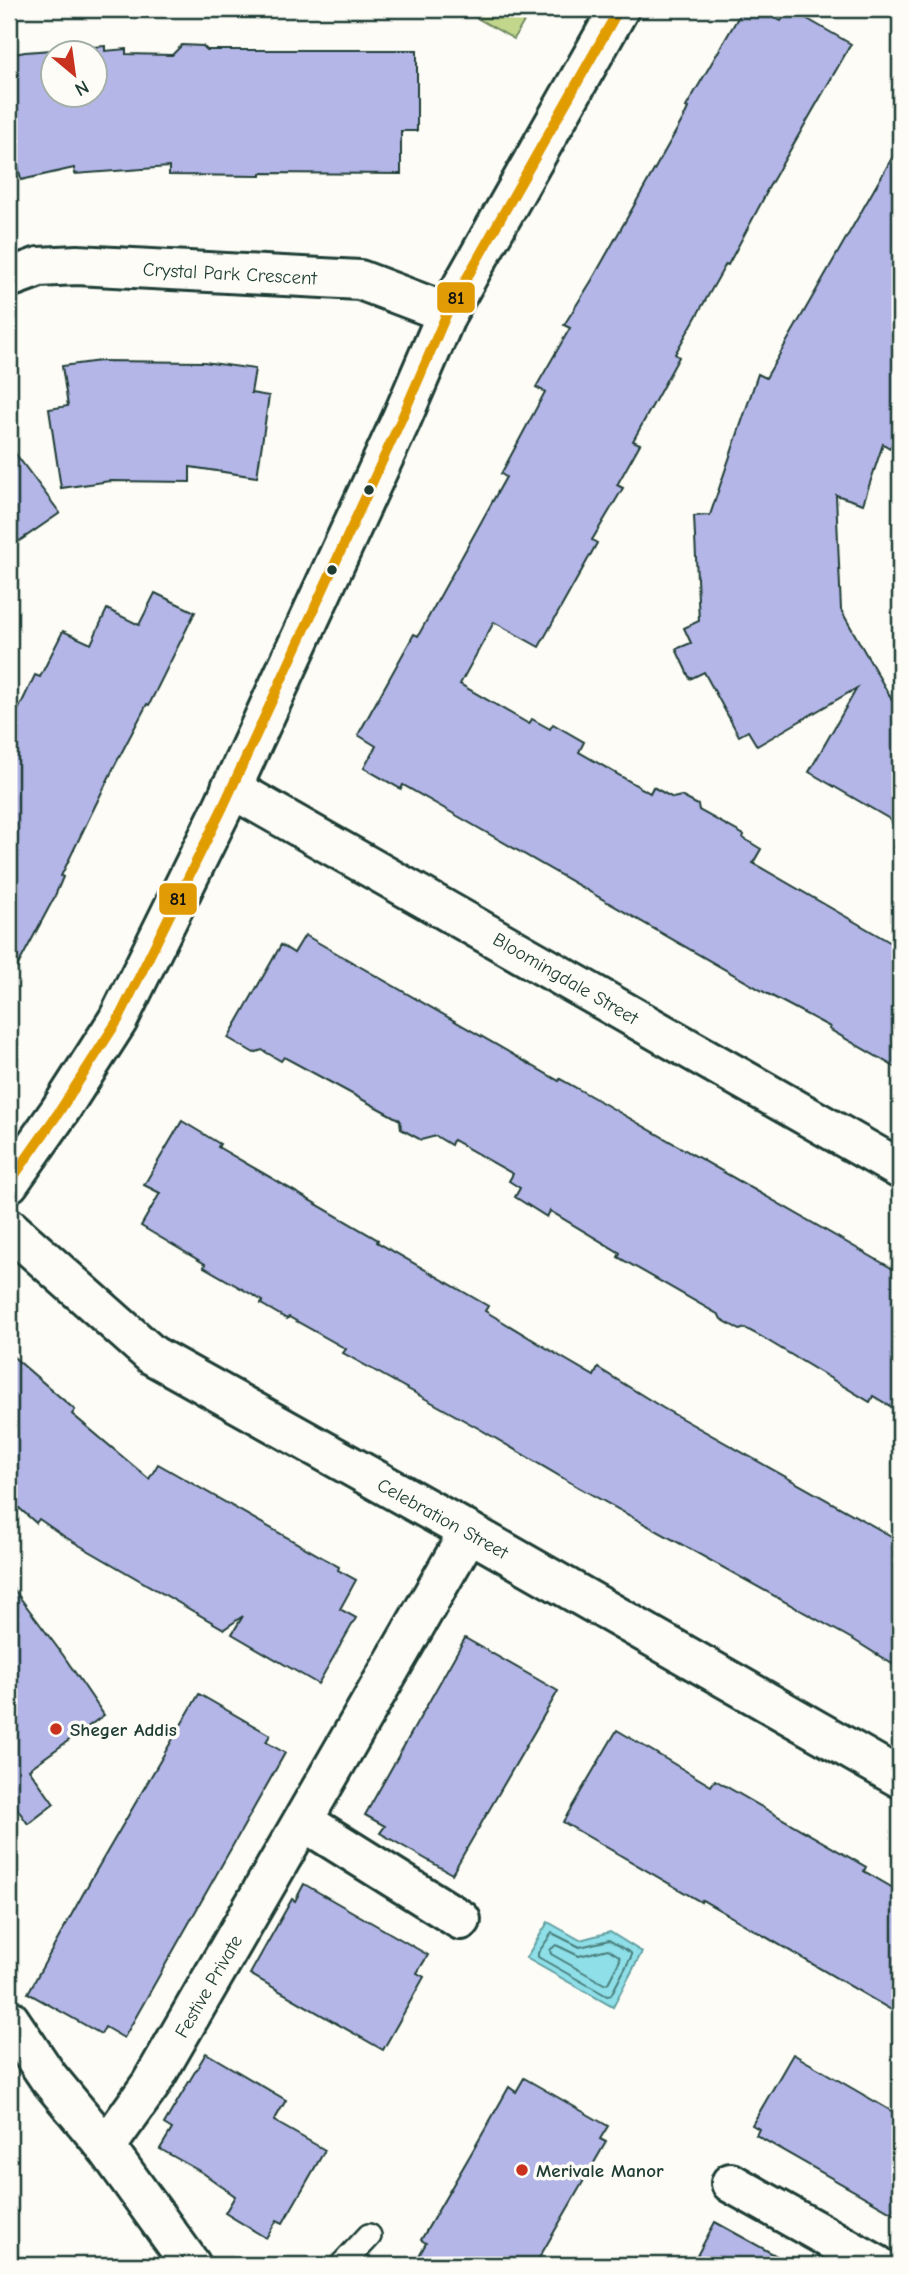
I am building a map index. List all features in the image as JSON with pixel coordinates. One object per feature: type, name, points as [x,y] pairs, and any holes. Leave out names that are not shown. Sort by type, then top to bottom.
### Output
[{"type":"street","points":[[9,1183],[118,1020],[231,788],[401,420],[447,313],[619,9]]},
{"type":"street","name":"Crystal Park Crescent","points":[[9,278],[38,267],[77,265],[352,279],[380,286],[447,313]]},
{"type":"street","name":"Bloomingdale Street","points":[[231,788],[900,1168]]},
{"type":"street","name":"Celebration Street","points":[[9,1228],[152,1355],[900,1778]]},
{"type":"street","name":"Festive Private","points":[[106,2147],[151,2084],[469,1532]]},
{"type":"street","points":[[303,1821],[461,1920]]},
{"type":"street","points":[[9,2020],[48,2077],[106,2147],[191,2265]]},
{"type":"street","points":[[731,2183],[858,2261]]},
{"type":"lane","points":[[342,2265],[369,2236]]},
{"type":"green space","points":[[461,9],[531,9],[514,39]]},
{"type":"water","points":[[548,1922],[580,1940],[610,1932],[642,1952],[613,2007],[526,1958]]},
{"type":"building","points":[[743,9],[759,9],[781,21],[790,9],[851,44],[766,192],[728,265],[726,264],[675,354],[679,357],[633,441],[640,444],[617,485],[623,488],[592,540],[597,543],[539,647],[494,622],[460,684],[529,724],[532,719],[550,729],[553,724],[584,742],[579,752],[650,793],[653,787],[673,798],[681,796],[698,805],[699,810],[744,835],[743,838],[761,849],[753,863],[900,948],[900,1070],[829,1029],[830,1027],[403,785],[401,789],[364,768],[376,746],[358,735],[414,634],[418,636],[506,477],[501,474],[545,392],[536,387],[570,328],[564,325],[592,280]]},
{"type":"building","points":[[182,45],[203,46],[207,50],[417,50],[417,131],[401,131],[401,174],[169,175],[169,167],[75,174],[74,168],[21,180],[15,150],[9,151],[9,55],[38,51],[38,108],[108,108],[108,51],[126,49],[126,54],[172,55]]},
{"type":"building","points":[[900,144],[900,429],[890,448],[883,444],[863,504],[836,495],[841,610],[900,714],[900,825],[809,772],[857,688],[757,746],[748,731],[739,736],[704,672],[690,679],[676,649],[691,643],[684,628],[699,621],[694,516],[710,515],[758,374],[766,378]]},
{"type":"building","points":[[100,361],[204,362],[255,369],[251,393],[269,396],[257,477],[190,467],[190,482],[110,481],[61,488],[49,409],[68,406],[62,366]]},
{"type":"building","points":[[9,445],[60,513],[9,548]]},
{"type":"building","points":[[155,593],[195,612],[149,705],[147,704],[114,767],[61,876],[63,877],[54,898],[9,982],[9,729],[35,675],[40,677],[63,631],[91,644],[107,609],[139,625]]},
{"type":"building","points":[[305,935],[900,1273],[900,1412],[873,1396],[870,1402],[760,1336],[745,1328],[740,1330],[618,1257],[620,1253],[550,1211],[547,1217],[515,1197],[520,1188],[509,1181],[513,1174],[453,1140],[451,1145],[436,1136],[421,1140],[401,1129],[400,1120],[284,1057],[281,1061],[262,1050],[254,1053],[228,1038],[281,945],[294,953]]},
{"type":"building","points":[[182,1121],[220,1144],[218,1147],[488,1306],[485,1311],[563,1358],[594,1376],[598,1368],[663,1408],[900,1541],[900,1669],[854,1640],[343,1353],[346,1349],[261,1304],[263,1301],[141,1226],[160,1193],[144,1185]]},
{"type":"building","points":[[9,1353],[75,1410],[72,1414],[149,1479],[158,1464],[339,1567],[338,1570],[356,1580],[340,1609],[356,1618],[318,1684],[232,1634],[243,1616],[224,1629],[65,1537],[39,1519],[36,1523],[9,1499]]},
{"type":"building","points":[[9,1583],[104,1715],[29,1769],[54,1804],[28,1824],[9,1797]]},
{"type":"building","points":[[465,1638],[558,1691],[452,1874],[380,1833],[385,1826],[365,1815]]},
{"type":"building","points":[[199,1694],[270,1735],[266,1742],[285,1753],[124,2038],[105,2027],[101,2034],[28,1993]]},
{"type":"building","points":[[617,1730],[711,1786],[715,1780],[866,1867],[864,1871],[900,1892],[900,2015],[563,1822]]},
{"type":"building","points":[[304,1884],[428,1955],[417,1973],[424,1977],[383,2050],[250,1974],[292,1899],[295,1901]]},
{"type":"building","points":[[206,2053],[286,2100],[274,2121],[325,2150],[283,2223],[277,2220],[266,2238],[225,2213],[235,2196],[203,2173],[160,2149],[172,2129],[164,2124]]},
{"type":"building","points":[[793,2054],[900,2116],[900,2217],[756,2135],[759,2129],[752,2125]]},
{"type":"building","name":"Merivale Manor","points":[[524,2078],[608,2126],[600,2139],[606,2142],[535,2265],[414,2265],[426,2243],[421,2240],[509,2087],[516,2092]]},
{"type":"building","points":[[715,2222],[793,2265],[692,2265]]},
{"type":"transit line","name":"81","points":[[9,1183],[118,1020],[223,807],[401,420],[447,313],[619,9]]},
{"type":"place","name":"Sheger Addis","points":[[56,1729]]},
{"type":"place","name":"Merivale Manor","points":[[522,2170]]}]
